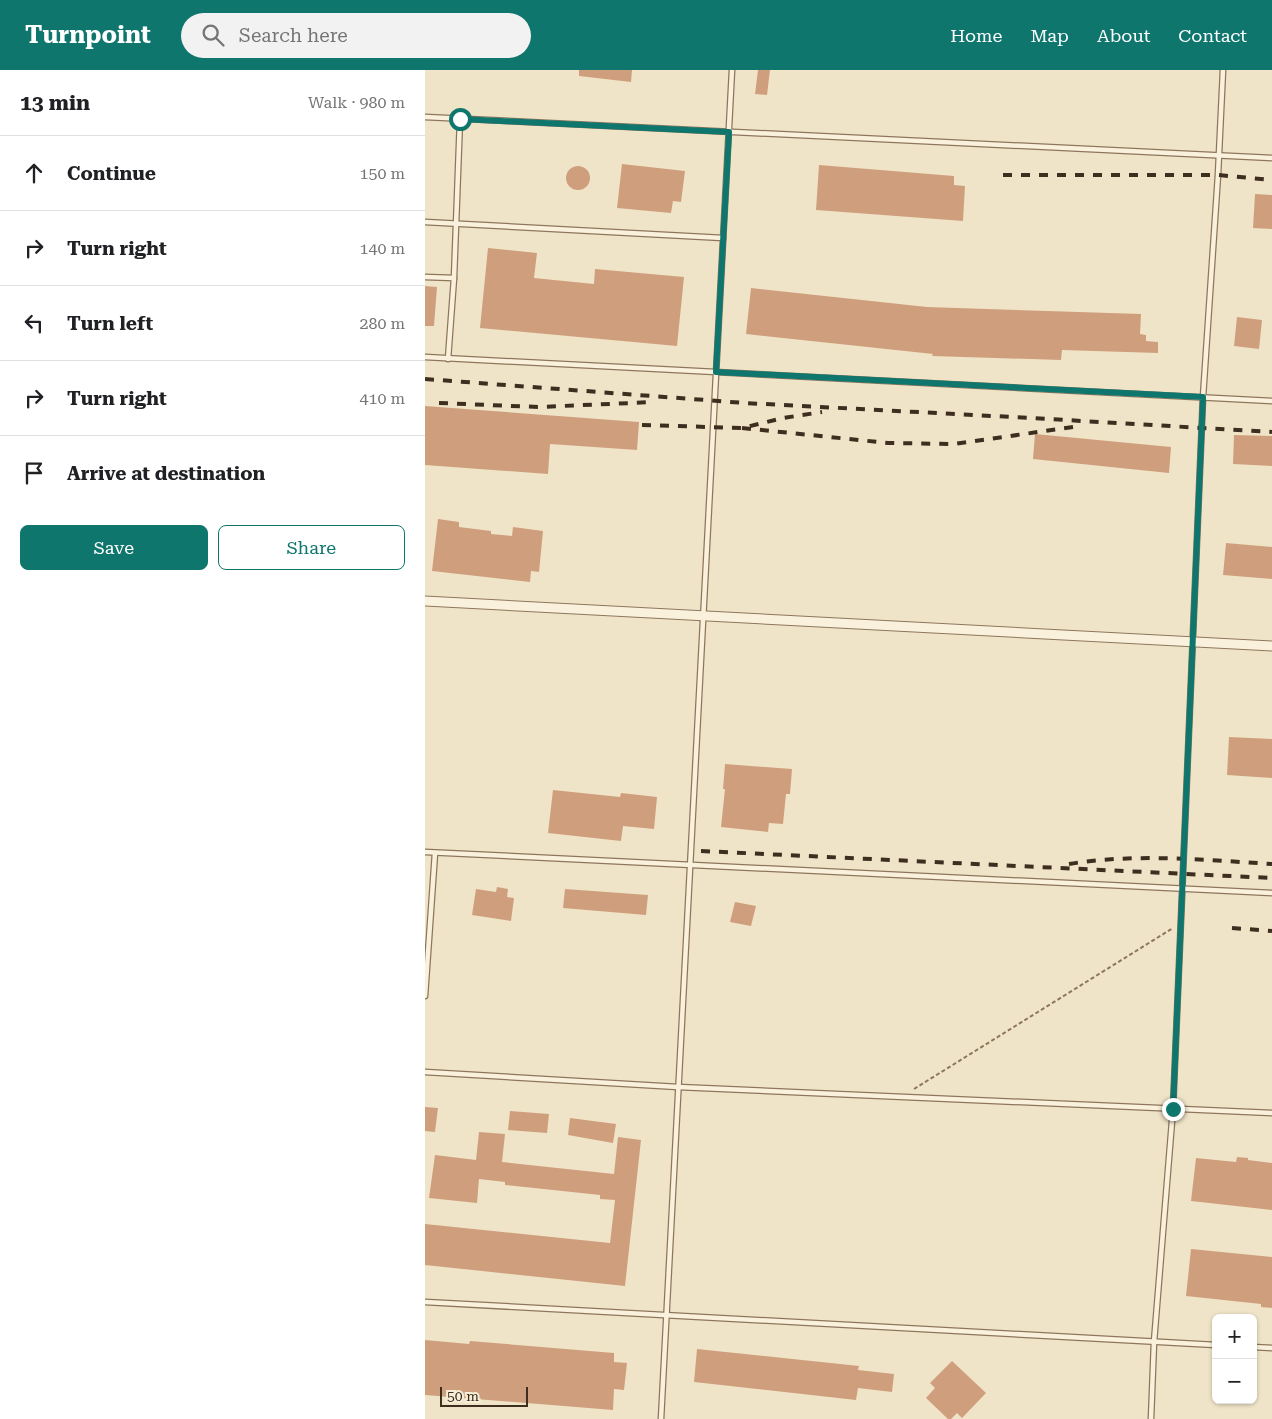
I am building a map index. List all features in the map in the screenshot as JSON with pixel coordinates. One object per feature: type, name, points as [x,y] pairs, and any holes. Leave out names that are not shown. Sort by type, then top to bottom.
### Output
[{"type":"street","points":[[425,601],[1272,646]]},
{"type":"lane","points":[[661,1419],[732,70]]},
{"type":"lane","points":[[1151,1419],[1154,1342],[1173,1109],[1203,397],[1223,70]]},
{"type":"lane","points":[[425,117],[1272,158]]},
{"type":"lane","points":[[448,359],[454,278],[460,119]]},
{"type":"lane","points":[[425,222],[723,238]]},
{"type":"lane","points":[[425,277],[454,278]]},
{"type":"lane","points":[[425,357],[1272,401]]},
{"type":"lane","points":[[425,852],[1272,893]]},
{"type":"lane","points":[[425,996],[427,940],[435,853]]},
{"type":"lane","points":[[425,1072],[678,1087],[1272,1113]]},
{"type":"lane","points":[[425,1302],[1212,1345]]},
{"type":"lane","points":[[1257,1347],[1272,1348]]},
{"type":"path","points":[[901,1097],[1181,924]]},
{"type":"building","points":[[579,70],[632,70],[631,82],[579,76]]},
{"type":"building","points":[[758,70],[770,70],[767,95],[755,94]]},
{"type":"building","points":[[622,164],[685,171],[681,202],[673,201],[671,213],[617,208]]},
{"type":"building","points":[[819,165],[954,176],[954,185],[965,186],[963,221],[816,210]]},
{"type":"building","points":[[578,166],[587,169],[590,178],[587,187],[578,190],[569,187],[566,178],[569,169]]},
{"type":"building","points":[[1255,194],[1272,195],[1272,229],[1253,228]]},
{"type":"building","points":[[488,248],[537,253],[534,278],[594,284],[595,269],[684,277],[677,346],[480,328]]},
{"type":"building","points":[[425,286],[437,287],[434,326],[425,326]]},
{"type":"building","points":[[751,288],[927,307],[1141,314],[1140,334],[1146,335],[1146,341],[1158,342],[1158,353],[1062,350],[1061,360],[932,356],[933,354],[746,334]]},
{"type":"building","points":[[1237,317],[1262,320],[1259,349],[1234,346]]},
{"type":"building","points":[[425,406],[639,422],[637,450],[550,444],[548,474],[425,465]]},
{"type":"building","points":[[1035,434],[1171,447],[1169,473],[1033,459]]},
{"type":"building","points":[[1234,435],[1272,436],[1272,466],[1233,464]]},
{"type":"building","points":[[438,519],[459,522],[459,527],[491,531],[491,534],[512,536],[513,527],[543,531],[539,572],[531,571],[530,582],[432,571]]},
{"type":"building","points":[[1226,543],[1272,547],[1272,579],[1223,575]]},
{"type":"building","points":[[1229,737],[1272,739],[1272,778],[1227,775]]},
{"type":"building","points":[[725,764],[792,769],[790,794],[786,794],[783,824],[769,823],[768,832],[721,827],[725,789],[723,789]]},
{"type":"building","points":[[553,790],[620,797],[621,793],[657,797],[654,829],[623,826],[621,841],[548,833]]},
{"type":"building","points":[[497,887],[508,889],[507,897],[514,898],[511,921],[472,915],[476,889],[496,892]]},
{"type":"building","points":[[565,889],[648,895],[646,915],[563,908]]},
{"type":"building","points":[[735,902],[756,906],[751,926],[730,922]]},
{"type":"building","points":[[425,1107],[438,1108],[435,1132],[425,1131]]},
{"type":"building","points":[[510,1111],[549,1114],[547,1133],[508,1130]]},
{"type":"building","points":[[570,1118],[616,1124],[613,1143],[568,1135]]},
{"type":"building","points":[[479,1132],[505,1134],[502,1162],[614,1174],[618,1137],[641,1140],[625,1286],[425,1265],[425,1224],[610,1243],[615,1200],[600,1199],[600,1195],[505,1185],[505,1182],[479,1179],[477,1203],[429,1198],[435,1155],[476,1160]]},
{"type":"building","points":[[1237,1157],[1272,1163],[1272,1210],[1191,1201],[1196,1158],[1236,1162]]},
{"type":"building","points":[[1191,1249],[1272,1257],[1272,1308],[1261,1307],[1261,1304],[1186,1296]]},
{"type":"building","points":[[425,1340],[469,1344],[470,1341],[614,1353],[614,1362],[627,1363],[624,1390],[614,1389],[613,1410],[425,1395]]},
{"type":"building","points":[[697,1349],[859,1366],[858,1370],[894,1374],[892,1392],[858,1388],[856,1400],[694,1382]]},
{"type":"building","points":[[952,1361],[986,1393],[962,1418],[957,1413],[951,1419],[948,1419],[926,1398],[935,1388],[930,1383]]},
{"type":"railway","points":[[1003,175],[1218,175],[1272,180]]},
{"type":"railway","points":[[425,379],[745,403],[1272,432]]},
{"type":"railway","points":[[439,403],[539,407],[654,402]]},
{"type":"railway","points":[[642,425],[742,428],[783,418],[822,412]]},
{"type":"railway","points":[[742,428],[888,443],[954,444],[1080,426]]},
{"type":"railway","points":[[701,851],[1272,878]]},
{"type":"railway","points":[[1069,864],[1145,858],[1272,864]]},
{"type":"railway","points":[[1232,928],[1272,931]]},
{"type":"route","points":[[460,119],[729,132],[716,372],[1203,397],[1173,1109]]}]
